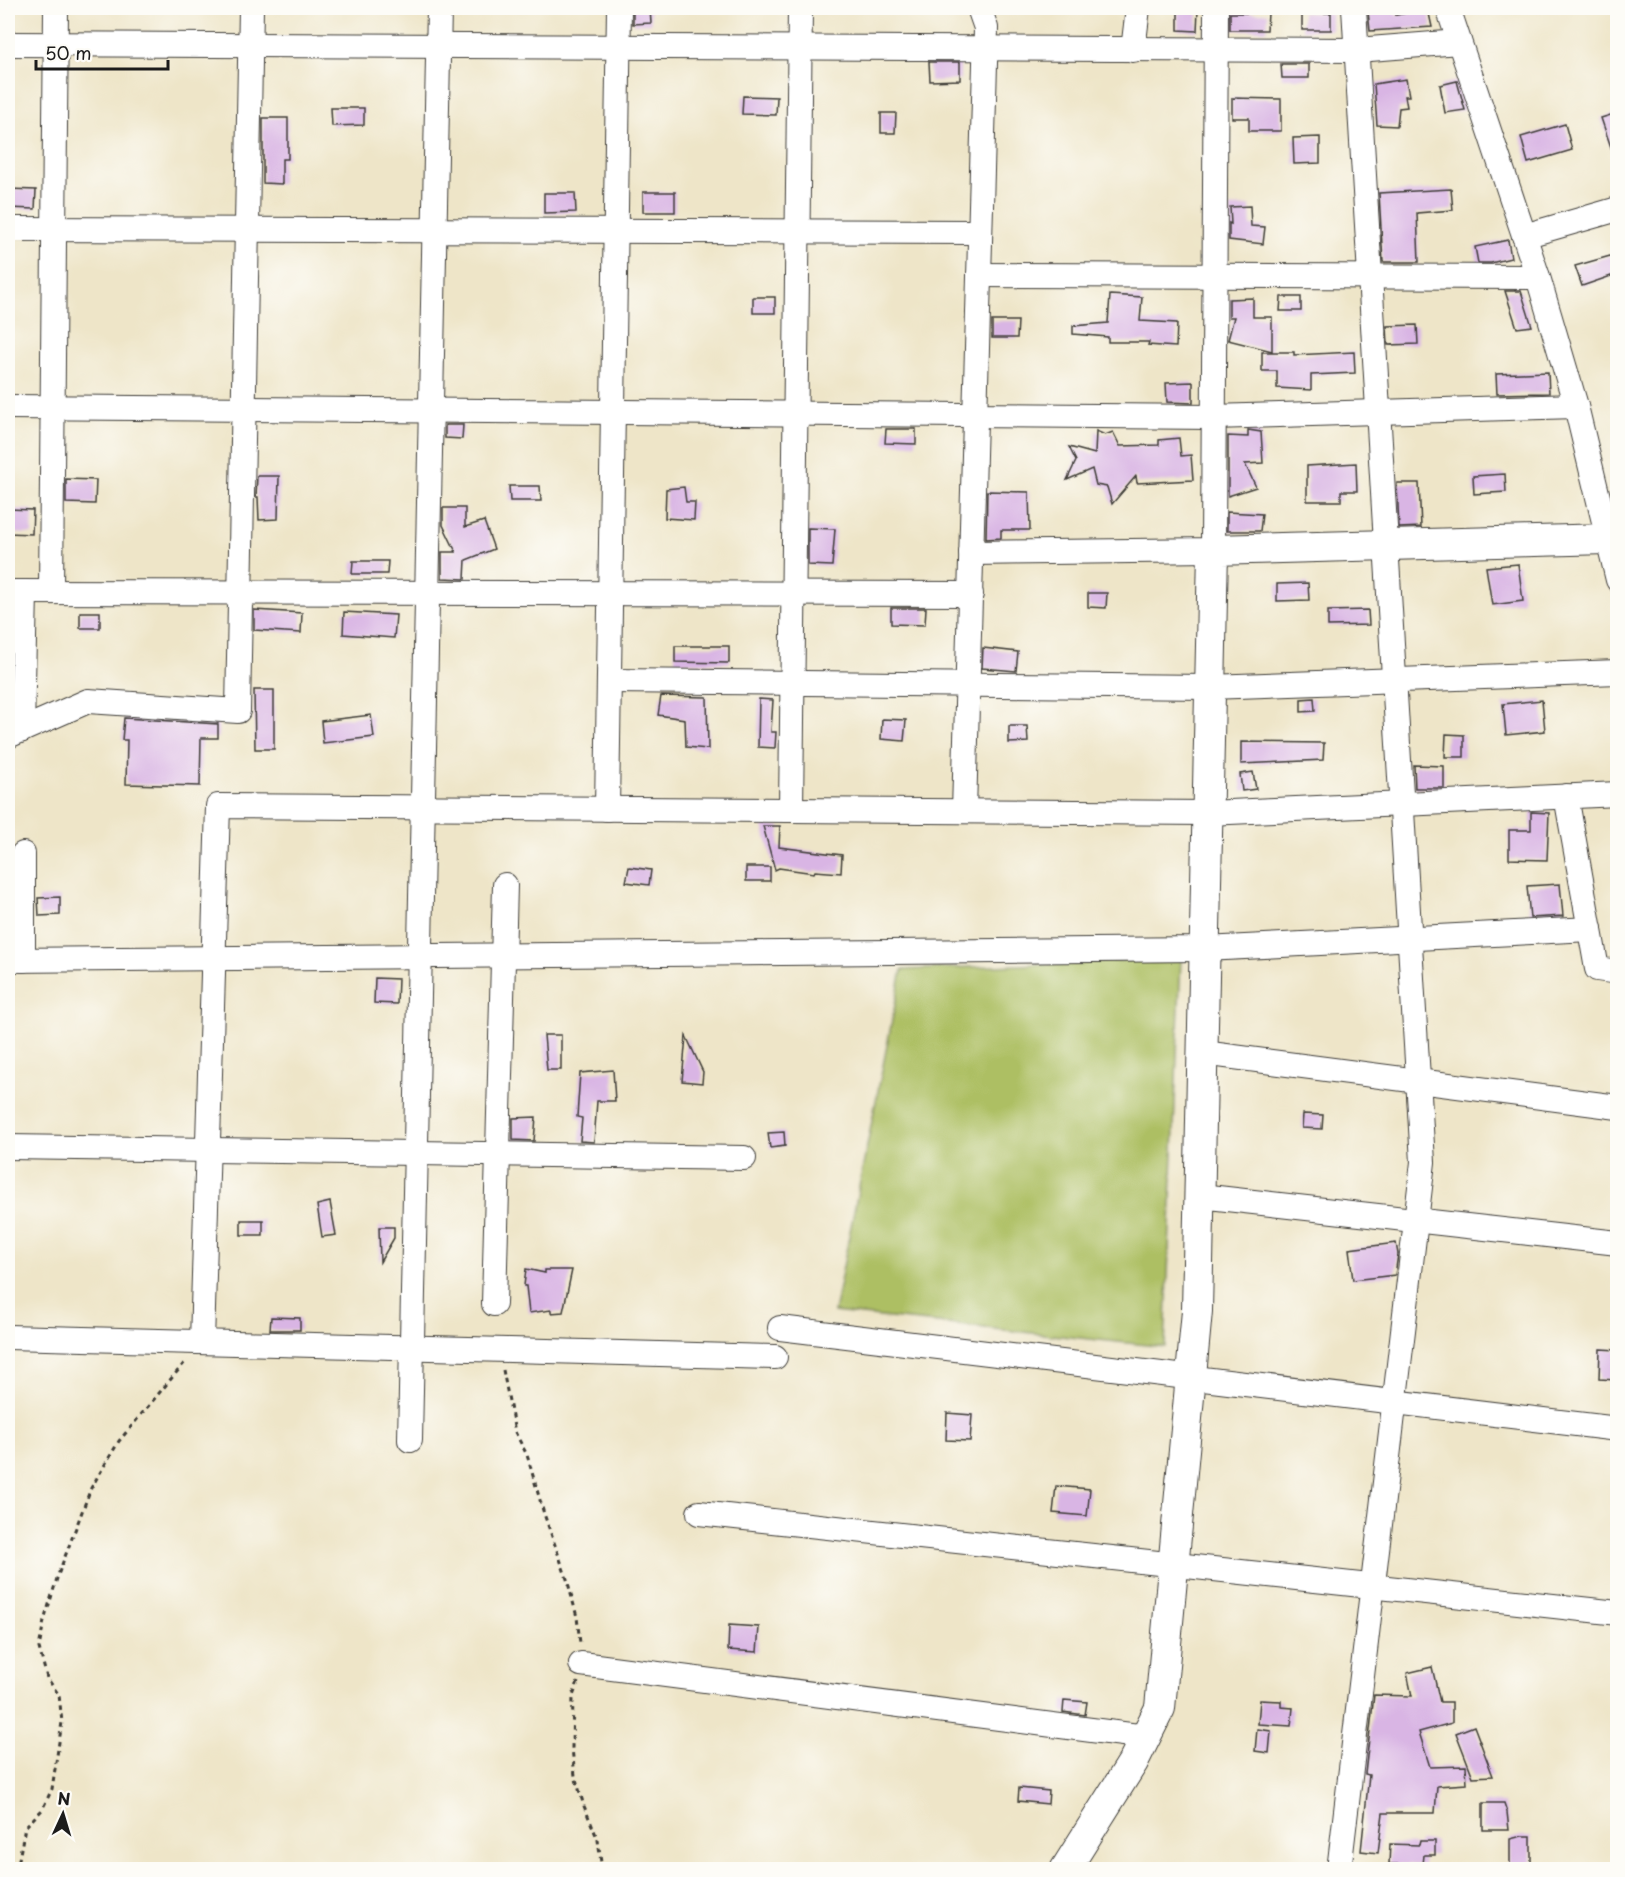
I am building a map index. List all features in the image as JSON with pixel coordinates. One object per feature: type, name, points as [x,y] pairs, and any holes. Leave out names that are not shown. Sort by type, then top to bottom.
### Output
[{"type":"main road","points":[[1065,1869],[1133,1762],[1160,1708],[1197,1311],[1213,550],[1612,538]]},
{"type":"street","points":[[51,592],[56,8]]},
{"type":"street","points":[[251,8],[251,45],[247,229],[244,409],[240,592],[238,711],[88,701],[15,733],[16,592],[240,592],[970,594]]},
{"type":"street","points":[[410,1440],[439,8]]},
{"type":"street","points":[[607,809],[619,8]]},
{"type":"street","points":[[791,810],[800,8]]},
{"type":"street","points":[[964,811],[986,28],[979,8]]},
{"type":"street","points":[[1133,50],[1138,8]]},
{"type":"street","points":[[971,553],[1213,550],[1216,8]]},
{"type":"street","points":[[1339,1869],[1423,1162],[1354,8]]},
{"type":"street","points":[[1448,8],[1538,278],[1576,406],[1612,538],[1617,580]]},
{"type":"street","points":[[8,44],[1356,50],[1459,42]]},
{"type":"street","points":[[1524,236],[1617,209]]},
{"type":"street","points":[[8,229],[981,232]]},
{"type":"street","points":[[979,275],[1538,278]]},
{"type":"street","points":[[8,407],[1214,417],[1576,406]]},
{"type":"street","points":[[609,681],[1210,687],[1617,672]]},
{"type":"street","points":[[202,1342],[218,806],[1208,813],[1617,794]]},
{"type":"street","points":[[1566,796],[1597,969],[1617,972]]},
{"type":"street","points":[[23,854],[15,960],[1205,949],[1590,929]]},
{"type":"street","points":[[494,1304],[505,885]]},
{"type":"street","points":[[1203,1053],[1617,1107]]},
{"type":"street","points":[[8,1147],[744,1158]]},
{"type":"street","points":[[1200,1196],[1617,1243]]},
{"type":"street","points":[[780,1328],[1617,1429]]},
{"type":"street","points":[[8,1338],[775,1357]]},
{"type":"street","points":[[699,1513],[1617,1613]]},
{"type":"street","points":[[581,1664],[1146,1737]]},
{"type":"path","points":[[17,1869],[25,1827],[42,1810],[52,1789],[62,1722],[59,1695],[47,1678],[39,1648],[44,1621],[58,1575],[91,1488],[119,1441],[202,1342]]},
{"type":"path","points":[[501,1350],[515,1432],[526,1455],[577,1617],[582,1654],[580,1678],[573,1696],[572,1748],[584,1806],[598,1840],[602,1869]]},
{"type":"green space","points":[[1181,958],[1165,1347],[834,1312],[902,970]]},
{"type":"building","points":[[633,8],[650,8],[651,23],[633,24]]},
{"type":"building","points":[[1428,9],[1432,27],[1370,31],[1368,11],[1396,10],[1396,15]]},
{"type":"building","points":[[1178,10],[1198,10],[1197,31],[1178,30]]},
{"type":"building","points":[[1230,13],[1268,13],[1267,30],[1230,30]]},
{"type":"building","points":[[1302,13],[1331,13],[1331,30],[1302,30]]},
{"type":"building","points":[[929,62],[960,62],[960,80],[930,81]]},
{"type":"building","points":[[1281,64],[1309,64],[1309,78],[1282,78]]},
{"type":"building","points":[[1406,79],[1409,96],[1405,96],[1407,107],[1399,108],[1397,126],[1377,125],[1374,84]]},
{"type":"building","points":[[1457,81],[1465,110],[1445,113],[1440,85]]},
{"type":"building","points":[[743,96],[777,97],[776,115],[742,114]]},
{"type":"building","points":[[1232,98],[1281,99],[1281,131],[1249,131],[1249,118],[1232,118]]},
{"type":"building","points":[[331,108],[364,108],[364,125],[332,126]]},
{"type":"building","points":[[881,113],[896,113],[895,133],[881,133]]},
{"type":"building","points":[[1617,113],[1617,158],[1615,159],[1601,118]]},
{"type":"building","points":[[263,118],[288,118],[288,159],[282,159],[282,184],[263,183]]},
{"type":"building","points":[[1565,124],[1572,150],[1528,163],[1521,137]]},
{"type":"building","points":[[1320,137],[1320,163],[1294,164],[1293,138]]},
{"type":"building","points":[[8,189],[36,190],[35,209],[8,208]]},
{"type":"building","points":[[1451,189],[1453,210],[1417,213],[1419,262],[1383,262],[1379,193]]},
{"type":"building","points":[[643,192],[675,192],[675,212],[643,212]]},
{"type":"building","points":[[544,193],[575,193],[576,212],[544,213]]},
{"type":"building","points":[[1250,206],[1251,226],[1265,227],[1263,244],[1229,240],[1230,207]]},
{"type":"building","points":[[1508,240],[1511,258],[1491,263],[1478,263],[1475,247]]},
{"type":"building","points":[[1617,254],[1617,274],[1582,286],[1575,266]]},
{"type":"building","points":[[1505,291],[1521,291],[1532,326],[1517,328]]},
{"type":"building","points":[[1110,295],[1142,297],[1140,321],[1177,323],[1176,347],[1148,345],[1149,342],[1108,342],[1108,337],[1073,334],[1073,326],[1108,323]]},
{"type":"building","points":[[753,297],[775,297],[775,313],[753,313]]},
{"type":"building","points":[[1281,297],[1301,297],[1301,311],[1280,311]]},
{"type":"building","points":[[1253,298],[1253,317],[1272,317],[1272,351],[1228,340],[1234,317],[1229,317],[1229,299]]},
{"type":"building","points":[[992,321],[1018,321],[1017,338],[992,338]]},
{"type":"building","points":[[1417,325],[1418,344],[1388,345],[1387,326]]},
{"type":"building","points":[[1262,352],[1294,352],[1294,355],[1354,352],[1355,373],[1311,375],[1311,390],[1277,388],[1277,371],[1262,371]]},
{"type":"building","points":[[1548,372],[1549,393],[1497,394],[1496,374]]},
{"type":"building","points":[[1193,382],[1193,403],[1167,402],[1166,383]]},
{"type":"building","points":[[445,425],[463,425],[462,439],[445,438]]},
{"type":"building","points":[[886,429],[916,429],[916,444],[885,443]]},
{"type":"building","points":[[1248,430],[1261,432],[1263,463],[1245,464],[1256,487],[1228,496],[1228,436],[1248,437]]},
{"type":"building","points":[[1096,431],[1105,435],[1113,432],[1120,446],[1159,445],[1159,440],[1179,438],[1181,456],[1191,455],[1193,480],[1137,483],[1136,476],[1112,504],[1107,487],[1096,485],[1092,469],[1067,480],[1076,461],[1069,447],[1095,454]]},
{"type":"building","points":[[1356,463],[1357,491],[1341,491],[1341,501],[1307,501],[1307,466]]},
{"type":"building","points":[[1505,474],[1506,492],[1474,494],[1473,476]]},
{"type":"building","points":[[257,476],[279,476],[278,519],[259,520],[258,497],[256,497]]},
{"type":"building","points":[[66,479],[96,480],[95,504],[66,503]]},
{"type":"building","points":[[1397,483],[1419,483],[1421,527],[1399,528]]},
{"type":"building","points":[[509,486],[540,486],[541,501],[510,501]]},
{"type":"building","points":[[684,487],[686,502],[695,502],[694,520],[665,518],[666,489]]},
{"type":"building","points":[[987,491],[1029,492],[1030,530],[1001,530],[1001,538],[986,539]]},
{"type":"building","points":[[443,508],[465,508],[465,527],[484,521],[494,549],[466,560],[465,579],[442,578],[442,552],[456,552],[443,525]]},
{"type":"building","points":[[8,509],[33,510],[32,534],[8,533]]},
{"type":"building","points":[[1227,512],[1262,514],[1260,531],[1227,531]]},
{"type":"building","points":[[808,528],[835,529],[832,566],[808,565]]},
{"type":"building","points":[[353,561],[388,561],[387,574],[352,574]]},
{"type":"building","points":[[1518,564],[1523,601],[1492,605],[1486,567]]},
{"type":"building","points":[[1308,583],[1309,600],[1277,601],[1277,584]]},
{"type":"building","points":[[1088,593],[1107,593],[1106,608],[1088,607]]},
{"type":"building","points":[[891,608],[926,608],[925,625],[891,624]]},
{"type":"building","points":[[254,610],[302,613],[301,633],[254,630]]},
{"type":"building","points":[[1368,610],[1369,625],[1328,626],[1328,611]]},
{"type":"building","points":[[80,612],[100,612],[100,628],[80,628]]},
{"type":"building","points":[[344,612],[396,615],[394,638],[343,634]]},
{"type":"building","points":[[675,646],[729,646],[729,663],[675,662]]},
{"type":"building","points":[[983,648],[1018,652],[1016,671],[982,668]]},
{"type":"building","points":[[254,690],[274,690],[274,749],[255,749]]},
{"type":"building","points":[[661,696],[707,697],[708,749],[686,747],[685,719],[658,715]]},
{"type":"building","points":[[1314,698],[1315,711],[1301,712],[1301,699]]},
{"type":"building","points":[[759,699],[773,700],[771,732],[776,732],[775,748],[758,747]]},
{"type":"building","points":[[1542,700],[1545,731],[1506,735],[1503,704]]},
{"type":"building","points":[[371,715],[374,737],[323,743],[321,721]]},
{"type":"building","points":[[124,718],[218,724],[218,738],[201,738],[200,786],[126,784],[127,740],[122,740]]},
{"type":"building","points":[[882,719],[906,720],[904,741],[881,739]]},
{"type":"building","points":[[1009,726],[1027,726],[1028,742],[1009,743]]},
{"type":"building","points":[[1446,734],[1464,735],[1464,757],[1445,757]]},
{"type":"building","points":[[1241,742],[1324,743],[1323,760],[1241,764]]},
{"type":"building","points":[[1414,765],[1444,766],[1444,788],[1415,788]]},
{"type":"building","points":[[1253,772],[1256,789],[1242,791],[1240,774]]},
{"type":"building","points":[[1531,812],[1549,813],[1547,860],[1509,859],[1509,830],[1531,830]]},
{"type":"building","points":[[763,826],[780,826],[779,847],[842,855],[841,873],[815,871],[814,873],[779,868],[775,870]]},
{"type":"building","points":[[629,867],[651,870],[649,885],[626,882]]},
{"type":"building","points":[[746,867],[770,867],[770,881],[746,881]]},
{"type":"building","points":[[1560,884],[1563,916],[1530,918],[1527,886]]},
{"type":"building","points":[[60,897],[60,915],[39,916],[38,898]]},
{"type":"building","points":[[375,978],[398,979],[397,1004],[374,1003]]},
{"type":"building","points":[[544,1035],[561,1035],[561,1070],[547,1070]]},
{"type":"building","points":[[686,1036],[703,1072],[702,1083],[682,1081]]},
{"type":"building","points":[[613,1070],[615,1101],[597,1101],[594,1142],[580,1141],[582,1118],[577,1117],[580,1073]]},
{"type":"building","points":[[1303,1114],[1323,1115],[1322,1129],[1302,1128]]},
{"type":"building","points":[[536,1117],[534,1141],[513,1140],[513,1118]]},
{"type":"building","points":[[784,1132],[785,1146],[770,1148],[768,1133]]},
{"type":"building","points":[[330,1202],[336,1235],[322,1237],[317,1205]]},
{"type":"building","points":[[241,1220],[263,1220],[263,1235],[241,1235]]},
{"type":"building","points":[[379,1227],[394,1227],[394,1238],[380,1262]]},
{"type":"building","points":[[1396,1243],[1398,1254],[1395,1275],[1353,1280],[1349,1249]]},
{"type":"building","points":[[526,1269],[545,1273],[545,1270],[572,1270],[563,1312],[551,1313],[551,1310],[529,1313],[526,1286],[524,1286]]},
{"type":"building","points":[[271,1317],[300,1318],[300,1330],[270,1330]]},
{"type":"building","points":[[1600,1349],[1617,1350],[1617,1380],[1599,1379]]},
{"type":"building","points":[[947,1413],[972,1415],[970,1441],[946,1440]]},
{"type":"building","points":[[1056,1486],[1090,1489],[1087,1516],[1053,1513]]},
{"type":"building","points":[[729,1625],[759,1627],[757,1652],[728,1650]]},
{"type":"building","points":[[1432,1667],[1440,1702],[1452,1702],[1452,1723],[1419,1732],[1430,1767],[1466,1766],[1467,1784],[1437,1786],[1435,1813],[1383,1813],[1378,1853],[1361,1851],[1369,1775],[1365,1774],[1374,1695],[1412,1696],[1407,1673]]},
{"type":"building","points":[[1064,1700],[1087,1702],[1085,1715],[1063,1712]]},
{"type":"building","points":[[1260,1700],[1281,1701],[1281,1707],[1293,1708],[1291,1726],[1258,1724]]},
{"type":"building","points":[[1474,1726],[1493,1776],[1473,1777],[1456,1733]]},
{"type":"building","points":[[1257,1729],[1271,1731],[1269,1753],[1255,1751]]},
{"type":"building","points":[[1019,1788],[1049,1791],[1048,1804],[1018,1801]]},
{"type":"building","points":[[1483,1803],[1504,1803],[1509,1830],[1483,1830]]},
{"type":"building","points":[[1531,1836],[1531,1867],[1510,1866],[1510,1839]]},
{"type":"building","points":[[1420,1841],[1435,1841],[1435,1855],[1424,1855],[1423,1865],[1389,1864],[1390,1844],[1419,1845]]}]
